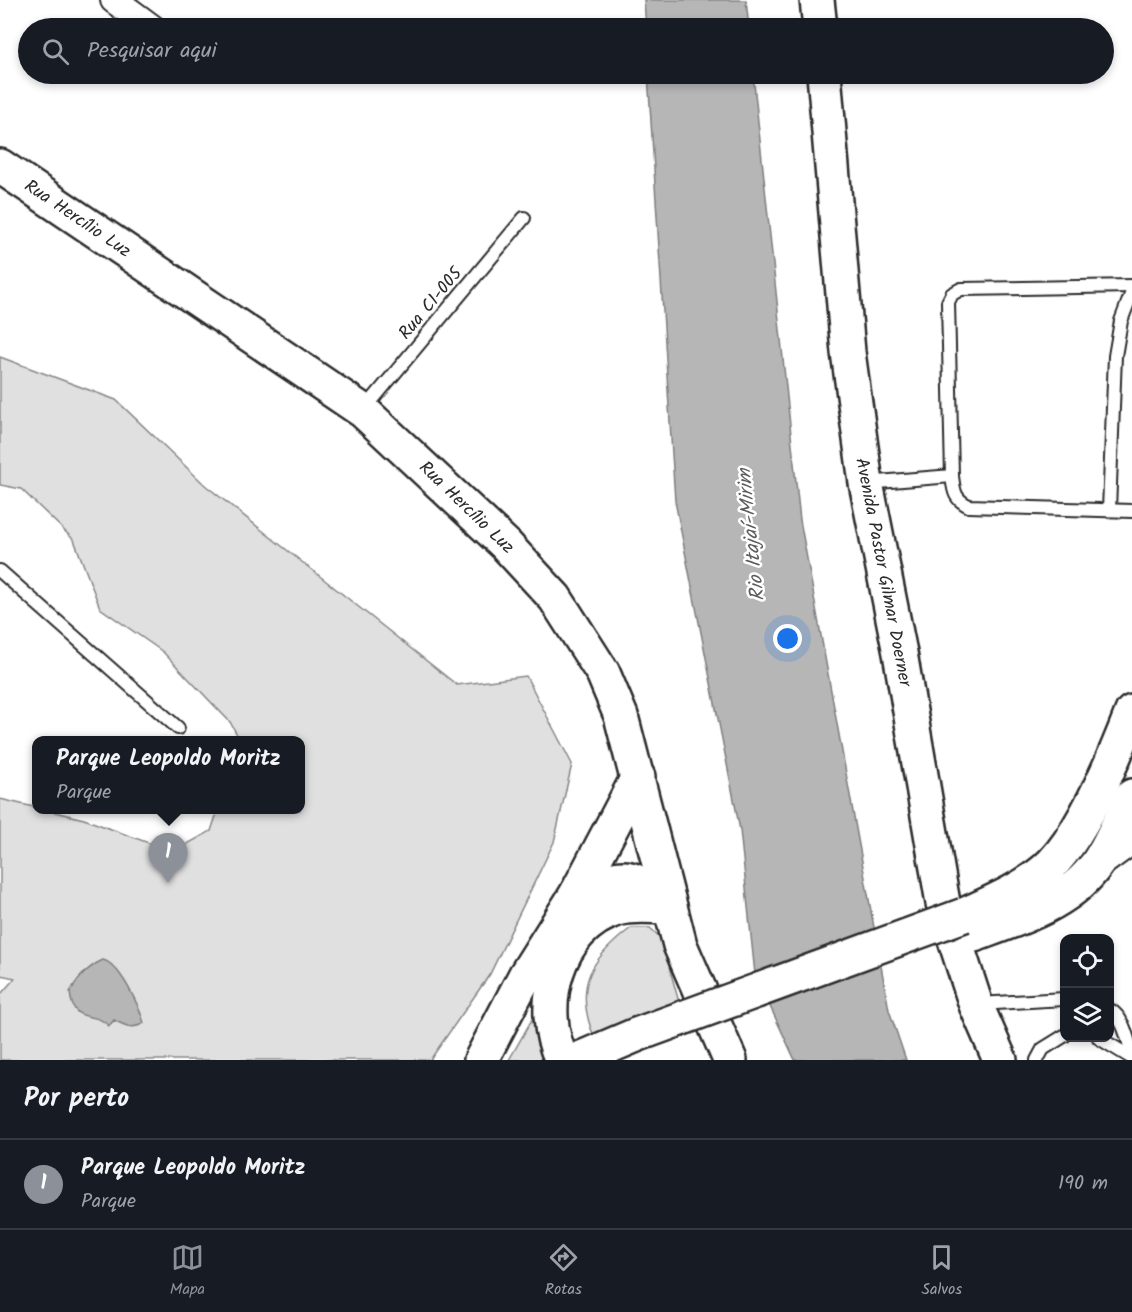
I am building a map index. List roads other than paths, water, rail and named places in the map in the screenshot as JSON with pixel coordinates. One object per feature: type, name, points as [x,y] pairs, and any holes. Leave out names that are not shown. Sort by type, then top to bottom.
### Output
[{"type":"main road","points":[[817,0],[819,18]]},
{"type":"main road","name":"Avenida Pastor Gilmar Doerner","points":[[825,84],[848,352],[866,483],[900,653],[943,903],[976,1005],[1000,1060]]},
{"type":"main road","name":"Rua Hercílio Luz","points":[[0,166],[363,411],[505,544],[555,598],[603,674],[621,716],[669,907],[690,971],[730,1060]]},
{"type":"main road","points":[[969,925],[1027,884],[1064,851],[1101,784],[1132,711]]},
{"type":"main road","points":[[481,1060],[526,974],[578,893],[638,777]]},
{"type":"main road","points":[[577,1060],[630,1048],[969,925],[1048,905],[1094,869],[1132,796]]},
{"type":"main road","points":[[578,893],[611,879],[624,877],[636,880],[669,907]]},
{"type":"main road","points":[[562,1060],[554,1044],[549,1020],[551,990],[562,958],[577,935],[618,908],[669,907]]},
{"type":"street","points":[[114,0],[138,18]]},
{"type":"street","points":[[1094,869],[1132,841]]},
{"type":"lane","name":"Rua C1-005","points":[[363,411],[524,218]]},
{"type":"lane","points":[[1132,286],[962,289],[952,294],[948,302],[952,476],[954,494],[959,501],[969,506],[1132,511]]},
{"type":"lane","points":[[1109,510],[1114,356],[1121,321],[1132,292]]},
{"type":"lane","points":[[866,483],[952,476]]},
{"type":"lane","points":[[0,571],[177,728]]},
{"type":"lane","points":[[976,1005],[1060,999]]},
{"type":"lane","points":[[1114,1012],[1125,1028],[1132,1053]]},
{"type":"lane","points":[[1037,1060],[1043,1049],[1060,1039]]},
{"type":"lane","points":[[1106,1042],[1132,1058]]},
{"type":"water","points":[[644,0],[746,0],[748,18],[645,18]]},
{"type":"water","name":"Rio Itajaí-Mirim","points":[[649,84],[754,84],[800,520],[889,1010],[906,1060],[795,1060],[755,974],[740,830],[675,501]]},
{"type":"water","points":[[103,960],[116,969],[122,977],[144,1023],[129,1026],[114,1020],[109,1026],[97,1018],[79,1014],[75,1010],[70,992],[84,973]]},
{"type":"place","name":"Parque Leopoldo Moritz","points":[[168,883]]}]
